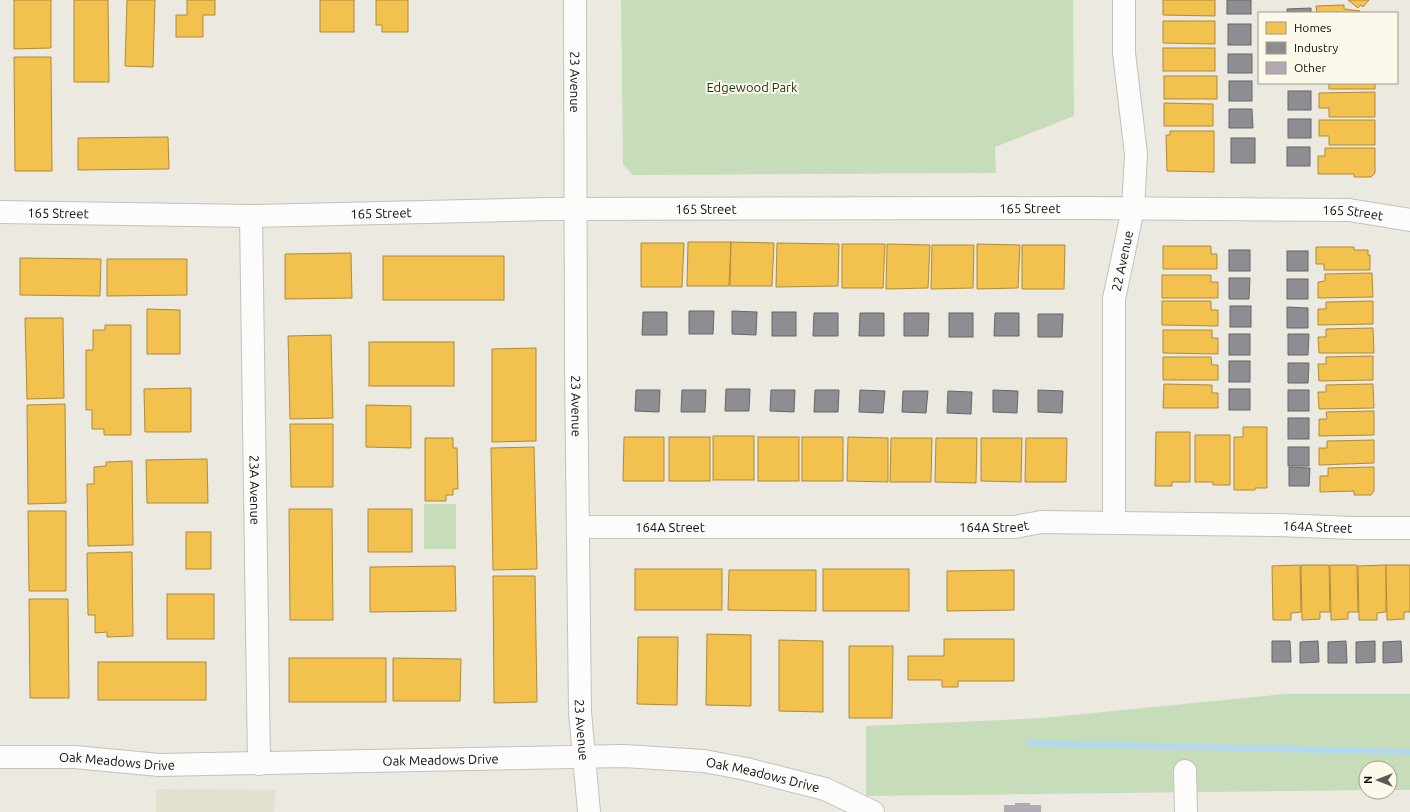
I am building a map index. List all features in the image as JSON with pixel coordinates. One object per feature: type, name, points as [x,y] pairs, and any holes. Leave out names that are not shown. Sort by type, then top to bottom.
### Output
[{"type":"street","name":"23 Avenue","points":[[575,0],[576,366],[580,712],[589,812]]},
{"type":"street","name":"22 Avenue","points":[[1114,523],[1114,299],[1133,209],[1136,154],[1124,53],[1124,0]]},
{"type":"street","name":"165 Street","points":[[0,212],[251,216],[576,209],[1067,208],[1349,210],[1410,220]]},
{"type":"street","name":"23A Avenue","points":[[251,216],[259,764]]},
{"type":"street","name":"164A Street","points":[[578,527],[1015,527],[1041,522],[1279,524],[1353,528],[1410,528]]},
{"type":"street","name":"Oak Meadows Drive","points":[[0,757],[75,756],[159,765],[624,756],[704,761],[746,769],[825,789],[873,812]]},
{"type":"street","points":[[1185,771],[1186,812]]},
{"type":"shaded area","points":[[156,789],[275,790],[274,812],[156,812]]},
{"type":"green space","name":"Edgewood Park","points":[[621,0],[1073,0],[1074,116],[995,147],[996,173],[633,175],[623,165]]},
{"type":"green space","points":[[424,504],[456,504],[456,549],[424,549]]},
{"type":"green space","points":[[1284,694],[1410,694],[1410,790],[1398,790],[1398,760],[1358,760],[1358,790],[866,796],[866,726],[1043,718]]},
{"type":"building: Homes","points":[[14,0],[51,0],[51,48],[14,49]]},
{"type":"building: Homes","points":[[74,0],[108,0],[109,82],[74,82]]},
{"type":"building: Homes","points":[[127,0],[155,0],[153,67],[125,66]]},
{"type":"building: Homes","points":[[187,0],[215,0],[215,15],[203,15],[203,37],[176,37],[176,15],[187,15]]},
{"type":"building: Homes","points":[[320,0],[354,0],[354,32],[320,32]]},
{"type":"building: Homes","points":[[376,0],[408,0],[408,32],[382,32],[382,25],[376,25]]},
{"type":"building: Homes","points":[[1163,0],[1215,0],[1215,16],[1163,15]]},
{"type":"building: Homes","points":[[1348,0],[1369,0],[1363,7],[1361,5],[1358,8]]},
{"type":"building: Homes","points":[[1344,5],[1344,9],[1360,12],[1317,12],[1316,6]]},
{"type":"building: Homes","points":[[1163,21],[1215,21],[1215,44],[1163,43]]},
{"type":"building: Homes","points":[[1163,48],[1215,48],[1215,71],[1163,71]]},
{"type":"building: Homes","points":[[14,57],[51,57],[52,171],[15,171]]},
{"type":"building: Homes","points":[[1164,76],[1217,76],[1217,99],[1164,99]]},
{"type":"building: Homes","points":[[1329,84],[1375,84],[1375,89],[1329,89]]},
{"type":"building: Homes","points":[[1375,92],[1375,117],[1329,117],[1329,108],[1319,108],[1319,93]]},
{"type":"building: Homes","points":[[1164,103],[1213,104],[1213,126],[1164,126]]},
{"type":"building: Homes","points":[[1319,120],[1375,120],[1375,145],[1329,145],[1329,136],[1319,136]]},
{"type":"building: Homes","points":[[1170,131],[1214,131],[1214,172],[1167,171],[1166,135],[1170,135]]},
{"type":"building: Homes","points":[[168,137],[169,169],[78,170],[78,138]]},
{"type":"building: Homes","points":[[1325,148],[1375,148],[1375,173],[1371,177],[1354,177],[1354,174],[1318,174],[1318,156],[1325,156]]},
{"type":"building: Homes","points":[[688,242],[731,242],[729,286],[687,286]]},
{"type":"building: Homes","points":[[731,242],[774,243],[772,286],[730,286]]},
{"type":"building: Homes","points":[[641,243],[684,243],[682,287],[641,287]]},
{"type":"building: Homes","points":[[777,243],[839,244],[838,286],[776,287]]},
{"type":"building: Homes","points":[[842,244],[885,244],[883,288],[842,288]]},
{"type":"building: Homes","points":[[887,244],[930,245],[928,288],[886,289]]},
{"type":"building: Homes","points":[[977,244],[1020,245],[1018,288],[977,289]]},
{"type":"building: Homes","points":[[932,245],[974,245],[973,288],[931,289]]},
{"type":"building: Homes","points":[[1022,245],[1065,245],[1064,289],[1022,289]]},
{"type":"building: Homes","points":[[1163,246],[1211,246],[1211,254],[1217,254],[1217,269],[1163,269]]},
{"type":"building: Homes","points":[[1316,247],[1354,247],[1354,250],[1368,250],[1368,255],[1370,255],[1370,270],[1324,270],[1324,264],[1316,264]]},
{"type":"building: Homes","points":[[351,253],[352,298],[285,299],[285,254]]},
{"type":"building: Homes","points":[[383,256],[504,256],[504,300],[383,300]]},
{"type":"building: Homes","points":[[20,258],[101,259],[100,296],[20,295]]},
{"type":"building: Homes","points":[[107,259],[187,259],[187,295],[107,296]]},
{"type":"building: Homes","points":[[1372,273],[1373,297],[1318,298],[1318,282],[1325,281],[1325,274]]},
{"type":"building: Homes","points":[[1162,275],[1211,275],[1211,282],[1218,282],[1218,298],[1162,298]]},
{"type":"building: Homes","points":[[1162,301],[1211,301],[1211,310],[1218,310],[1218,326],[1162,325]]},
{"type":"building: Homes","points":[[1373,301],[1373,324],[1318,325],[1318,309],[1326,309],[1326,302]]},
{"type":"building: Homes","points":[[147,309],[180,310],[180,354],[147,354]]},
{"type":"building: Homes","points":[[25,318],[63,318],[64,398],[27,399]]},
{"type":"building: Homes","points":[[105,325],[131,325],[131,435],[104,435],[104,429],[92,429],[92,410],[86,410],[86,350],[93,350],[93,330],[105,330]]},
{"type":"building: Homes","points":[[1373,328],[1374,353],[1319,353],[1318,337],[1326,337],[1326,329]]},
{"type":"building: Homes","points":[[1163,330],[1212,330],[1212,338],[1218,338],[1218,354],[1163,353]]},
{"type":"building: Homes","points":[[331,335],[333,418],[290,419],[288,336]]},
{"type":"building: Homes","points":[[369,342],[454,342],[454,386],[369,386]]},
{"type":"building: Homes","points":[[536,348],[536,441],[492,442],[492,349]]},
{"type":"building: Homes","points":[[1373,356],[1373,380],[1319,381],[1318,364],[1326,364],[1326,357]]},
{"type":"building: Homes","points":[[1163,357],[1211,357],[1212,365],[1218,365],[1218,380],[1163,380]]},
{"type":"building: Homes","points":[[1164,384],[1212,385],[1212,393],[1218,393],[1218,408],[1163,408]]},
{"type":"building: Homes","points":[[1373,384],[1374,408],[1319,409],[1318,392],[1326,392],[1326,385]]},
{"type":"building: Homes","points":[[191,388],[191,432],[145,432],[144,389]]},
{"type":"building: Homes","points":[[65,404],[66,503],[28,504],[27,405]]},
{"type":"building: Homes","points":[[366,405],[411,406],[411,448],[366,447]]},
{"type":"building: Homes","points":[[1374,411],[1374,435],[1319,436],[1319,419],[1327,419],[1326,412]]},
{"type":"building: Homes","points":[[290,424],[333,424],[333,487],[291,487]]},
{"type":"building: Homes","points":[[1243,427],[1267,427],[1267,488],[1255,488],[1255,490],[1234,490],[1234,437],[1243,437]]},
{"type":"building: Homes","points":[[1156,432],[1190,432],[1190,482],[1172,482],[1172,486],[1155,486]]},
{"type":"building: Homes","points":[[1195,435],[1230,435],[1230,485],[1213,485],[1213,482],[1195,482]]},
{"type":"building: Homes","points":[[713,436],[754,436],[754,480],[713,480]]},
{"type":"building: Homes","points":[[624,437],[664,437],[664,481],[623,481]]},
{"type":"building: Homes","points":[[669,437],[710,437],[710,481],[669,481]]},
{"type":"building: Homes","points":[[758,437],[799,437],[799,481],[758,481]]},
{"type":"building: Homes","points":[[802,437],[843,437],[843,481],[802,481]]},
{"type":"building: Homes","points":[[848,437],[888,438],[888,482],[847,481]]},
{"type":"building: Homes","points":[[425,438],[453,438],[453,448],[457,448],[458,489],[453,489],[453,495],[446,495],[446,501],[425,501]]},
{"type":"building: Homes","points":[[891,438],[932,438],[931,482],[890,482]]},
{"type":"building: Homes","points":[[936,438],[977,438],[976,483],[935,482]]},
{"type":"building: Homes","points":[[981,438],[1022,438],[1021,482],[981,481]]},
{"type":"building: Homes","points":[[1026,438],[1067,438],[1066,482],[1025,482]]},
{"type":"building: Homes","points":[[1374,440],[1374,463],[1319,465],[1319,448],[1327,448],[1327,441]]},
{"type":"building: Homes","points":[[534,447],[537,569],[493,570],[491,448]]},
{"type":"building: Homes","points":[[207,459],[208,503],[147,503],[146,460]]},
{"type":"building: Homes","points":[[132,461],[133,545],[88,546],[87,484],[94,484],[94,467],[106,466],[106,462]]},
{"type":"building: Homes","points":[[1374,467],[1374,491],[1371,495],[1354,495],[1354,491],[1320,492],[1320,476],[1328,476],[1328,468]]},
{"type":"building: Homes","points":[[289,509],[332,509],[333,620],[290,620]]},
{"type":"building: Homes","points":[[368,509],[412,509],[412,552],[368,552]]},
{"type":"building: Homes","points":[[28,511],[66,511],[66,591],[29,591]]},
{"type":"building: Homes","points":[[186,532],[211,532],[211,569],[186,569]]},
{"type":"building: Homes","points":[[132,552],[133,636],[107,637],[107,632],[95,633],[95,615],[88,615],[87,553]]},
{"type":"building: Homes","points":[[1300,565],[1301,612],[1291,613],[1291,620],[1273,620],[1272,566]]},
{"type":"building: Homes","points":[[1301,565],[1329,565],[1330,612],[1320,612],[1320,619],[1302,620]]},
{"type":"building: Homes","points":[[1330,565],[1357,565],[1358,612],[1348,612],[1348,619],[1331,620]]},
{"type":"building: Homes","points":[[1386,565],[1386,612],[1377,613],[1377,620],[1359,620],[1358,566]]},
{"type":"building: Homes","points":[[1386,565],[1410,565],[1410,612],[1404,612],[1404,619],[1387,620]]},
{"type":"building: Homes","points":[[455,566],[456,611],[370,612],[370,567]]},
{"type":"building: Homes","points":[[635,569],[722,569],[722,610],[635,610]]},
{"type":"building: Homes","points":[[823,569],[909,569],[909,611],[823,611]]},
{"type":"building: Homes","points":[[729,570],[816,570],[816,611],[728,610]]},
{"type":"building: Homes","points":[[1014,570],[1014,610],[947,611],[947,571]]},
{"type":"building: Homes","points":[[493,576],[535,576],[537,702],[494,703]]},
{"type":"building: Homes","points":[[167,594],[214,594],[214,639],[167,639]]},
{"type":"building: Homes","points":[[29,599],[68,599],[69,698],[30,698]]},
{"type":"building: Homes","points":[[707,634],[751,635],[751,706],[706,705]]},
{"type":"building: Homes","points":[[638,637],[678,637],[677,705],[637,704]]},
{"type":"building: Homes","points":[[944,639],[1014,639],[1014,681],[958,681],[958,687],[942,687],[942,680],[908,680],[908,656],[944,656]]},
{"type":"building: Homes","points":[[779,640],[823,641],[823,712],[779,711]]},
{"type":"building: Homes","points":[[849,646],[893,646],[892,718],[849,718]]},
{"type":"building: Homes","points":[[289,658],[386,658],[386,702],[289,702]]},
{"type":"building: Homes","points":[[393,658],[461,659],[460,701],[393,701]]},
{"type":"building: Homes","points":[[98,662],[206,662],[206,700],[98,700]]},
{"type":"building: Industry","points":[[1227,0],[1251,0],[1251,14],[1227,14]]},
{"type":"building: Industry","points":[[1311,8],[1311,12],[1287,12],[1287,9]]},
{"type":"building: Industry","points":[[1228,24],[1251,24],[1251,45],[1228,45]]},
{"type":"building: Industry","points":[[1228,54],[1252,54],[1252,73],[1228,73]]},
{"type":"building: Industry","points":[[1229,81],[1252,81],[1252,101],[1229,101]]},
{"type":"building: Industry","points":[[1288,91],[1311,91],[1311,110],[1288,110]]},
{"type":"building: Industry","points":[[1229,109],[1252,109],[1253,128],[1229,128]]},
{"type":"building: Industry","points":[[1288,119],[1311,119],[1311,138],[1288,138]]},
{"type":"building: Industry","points":[[1231,138],[1255,138],[1255,163],[1231,163]]},
{"type":"building: Industry","points":[[1287,147],[1310,147],[1310,166],[1287,166]]},
{"type":"building: Industry","points":[[1229,250],[1250,250],[1250,271],[1229,271]]},
{"type":"building: Industry","points":[[1287,251],[1308,251],[1308,271],[1287,271]]},
{"type":"building: Industry","points":[[1229,278],[1250,278],[1249,299],[1229,299]]},
{"type":"building: Industry","points":[[1287,279],[1308,279],[1308,299],[1287,299]]},
{"type":"building: Industry","points":[[1230,306],[1251,306],[1251,327],[1230,327]]},
{"type":"building: Industry","points":[[1287,307],[1308,308],[1308,328],[1287,328]]},
{"type":"building: Industry","points":[[689,311],[714,311],[713,334],[689,334]]},
{"type":"building: Industry","points":[[732,311],[757,312],[756,335],[732,334]]},
{"type":"building: Industry","points":[[643,312],[667,312],[667,335],[642,335]]},
{"type":"building: Industry","points":[[772,312],[796,312],[796,336],[772,336]]},
{"type":"building: Industry","points":[[814,313],[838,313],[838,336],[813,336]]},
{"type":"building: Industry","points":[[860,313],[884,313],[884,336],[859,336]]},
{"type":"building: Industry","points":[[904,313],[929,313],[928,336],[904,336]]},
{"type":"building: Industry","points":[[949,313],[973,313],[973,337],[949,337]]},
{"type":"building: Industry","points":[[995,313],[1019,313],[1019,336],[994,336]]},
{"type":"building: Industry","points":[[1038,314],[1063,314],[1062,337],[1038,337]]},
{"type":"building: Industry","points":[[1229,334],[1250,334],[1250,355],[1229,355]]},
{"type":"building: Industry","points":[[1288,334],[1309,334],[1308,355],[1288,355]]},
{"type":"building: Industry","points":[[1229,361],[1250,361],[1250,382],[1229,382]]},
{"type":"building: Industry","points":[[1288,363],[1309,363],[1308,383],[1288,383]]},
{"type":"building: Industry","points":[[726,389],[750,389],[749,411],[725,411]]},
{"type":"building: Industry","points":[[1229,389],[1250,389],[1250,410],[1229,410]]},
{"type":"building: Industry","points":[[636,390],[660,390],[659,412],[635,411]]},
{"type":"building: Industry","points":[[682,390],[706,390],[705,412],[681,412]]},
{"type":"building: Industry","points":[[771,390],[795,390],[794,412],[770,411]]},
{"type":"building: Industry","points":[[815,390],[839,390],[838,412],[814,412]]},
{"type":"building: Industry","points":[[860,390],[885,391],[883,413],[859,412]]},
{"type":"building: Industry","points":[[993,390],[1018,391],[1017,413],[993,412]]},
{"type":"building: Industry","points":[[1038,390],[1063,391],[1062,413],[1038,412]]},
{"type":"building: Industry","points":[[1288,390],[1309,390],[1309,411],[1288,411]]},
{"type":"building: Industry","points":[[903,391],[928,391],[926,413],[902,412]]},
{"type":"building: Industry","points":[[948,391],[972,392],[971,414],[947,413]]},
{"type":"building: Industry","points":[[1288,418],[1309,418],[1309,439],[1288,439]]},
{"type":"building: Industry","points":[[1288,447],[1309,447],[1309,466],[1288,466]]},
{"type":"building: Industry","points":[[1289,467],[1310,468],[1309,486],[1289,486]]},
{"type":"building: Industry","points":[[1272,641],[1290,641],[1291,662],[1272,662]]},
{"type":"building: Industry","points":[[1318,641],[1319,662],[1300,663],[1300,642]]},
{"type":"building: Industry","points":[[1346,641],[1347,663],[1328,663],[1328,642]]},
{"type":"building: Industry","points":[[1375,641],[1375,662],[1356,663],[1356,642]]},
{"type":"building: Industry","points":[[1401,641],[1402,662],[1383,663],[1383,642]]},
{"type":"building: Other","points":[[1015,803],[1041,805],[1041,812],[1004,812],[1004,805],[1015,805]]},
{"type":"waterway","points":[[1029,743],[1410,752]]}]
